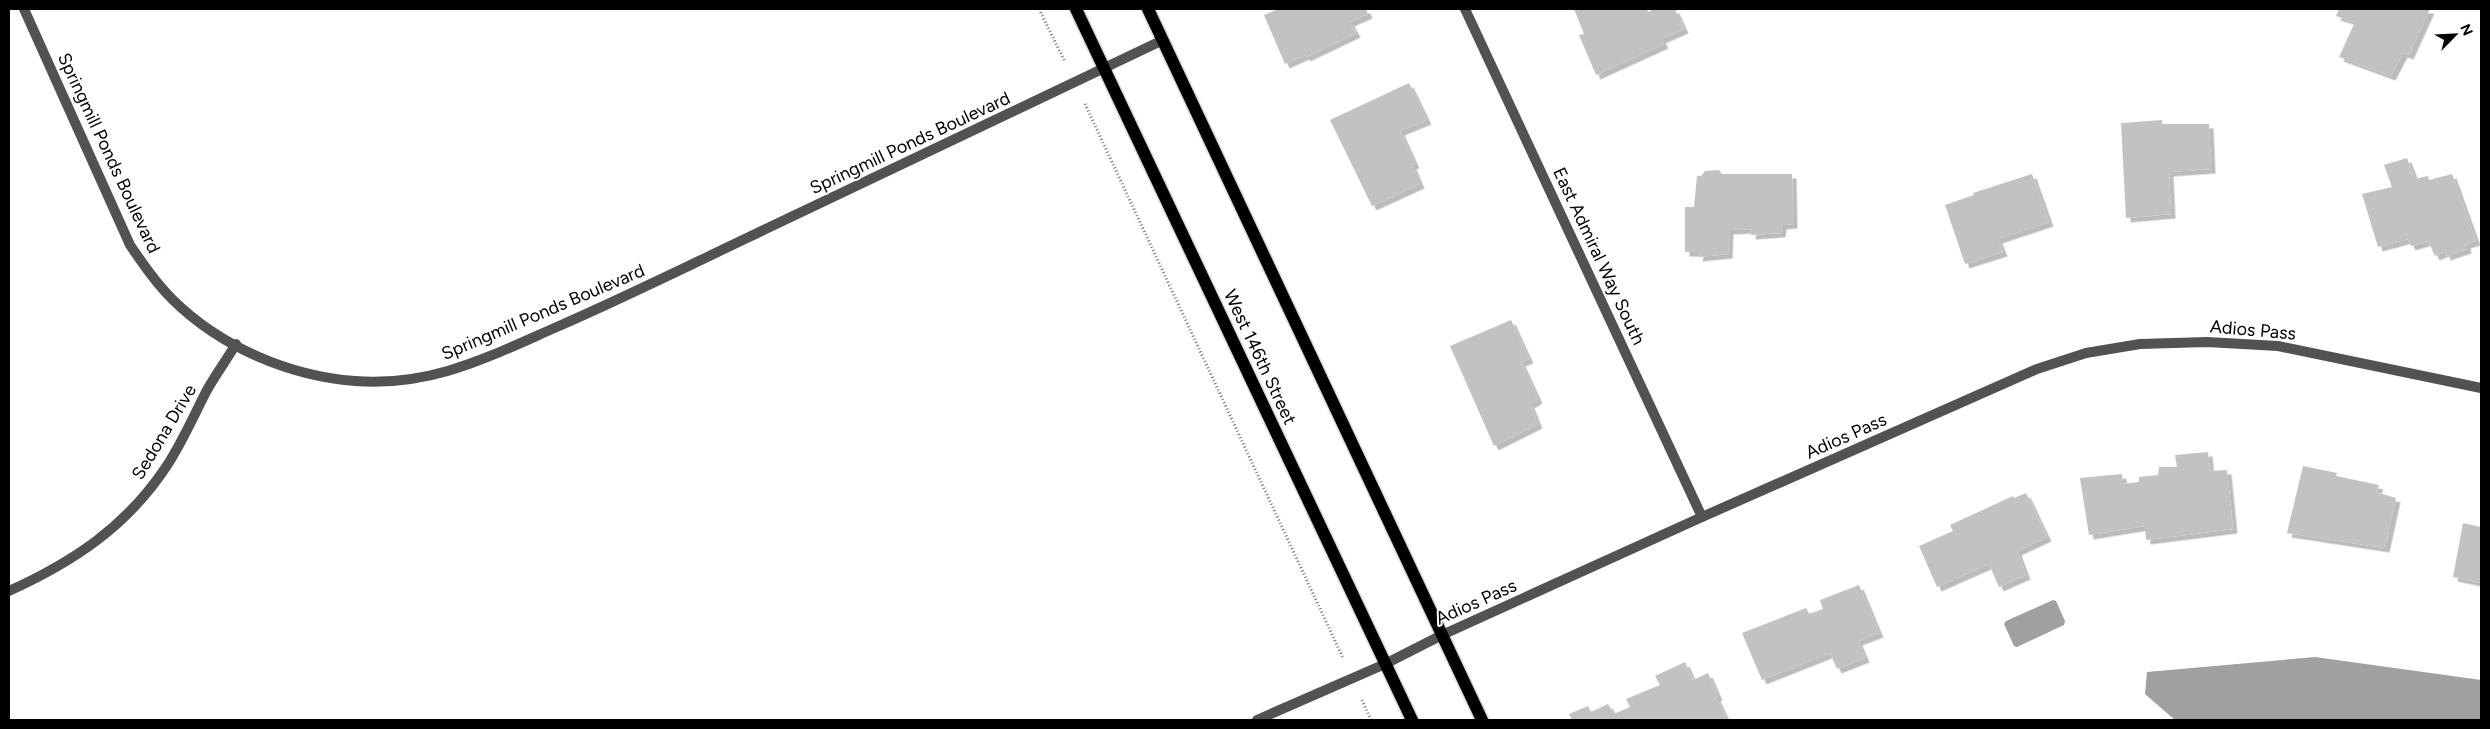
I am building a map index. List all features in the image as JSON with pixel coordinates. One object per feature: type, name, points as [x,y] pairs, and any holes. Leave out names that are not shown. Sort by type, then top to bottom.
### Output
[{"type":"main road","name":"West 146th Street","points":[[1076,9],[1412,720]]},
{"type":"main road","points":[[1148,9],[1482,720]]},
{"type":"street","name":"Springmill Ponds Boulevard","points":[[24,9],[130,244],[149,272],[173,300],[205,325],[266,360],[304,373],[356,381],[400,380],[436,376],[451,371],[603,306],[1163,40]]},
{"type":"street","name":"East Admiral Way South","points":[[1465,9],[1702,517]]},
{"type":"street","name":"Adios Pass","points":[[1257,720],[1385,664],[1442,635],[1702,517],[2037,369],[2086,353],[2131,346],[2208,342],[2278,346],[2481,388]]},
{"type":"street","name":"Sedona Drive","points":[[9,591],[66,563],[92,546],[145,495],[166,467],[209,387],[236,344]]},
{"type":"path","points":[[1040,9],[1044,19]]},
{"type":"path","points":[[1101,140],[1326,622]]},
{"type":"shaded area","points":[[2053,600],[2056,601],[2065,621],[2064,625],[2017,647],[2014,646],[2004,624],[2006,621]]},
{"type":"shaded area","points":[[2315,657],[2481,680],[2481,720],[2175,720],[2145,694],[2147,672]]},
{"type":"building","points":[[1279,9],[1366,9],[1368,14],[1350,22],[1356,33],[1306,57],[1305,55],[1285,64],[1264,15]]},
{"type":"building","points":[[1574,9],[1647,9],[1648,12],[1654,9],[1675,9],[1684,29],[1661,39],[1664,44],[1596,75],[1579,35],[1584,34]]},
{"type":"building","points":[[2339,9],[2430,9],[2409,55],[2403,53],[2391,76],[2339,57],[2355,22],[2336,16]]},
{"type":"building","points":[[1409,83],[1427,120],[1400,131],[1415,164],[1412,165],[1420,184],[1372,206],[1330,120]]},
{"type":"building","points":[[2162,120],[2162,124],[2209,124],[2211,169],[2169,172],[2171,214],[2126,218],[2121,123]]},
{"type":"building","points":[[2407,158],[2415,179],[2428,176],[2429,180],[2452,174],[2476,241],[2466,244],[2467,249],[2446,256],[2445,252],[2435,256],[2428,241],[2411,246],[2408,239],[2378,247],[2362,194],[2392,187],[2384,165]]},
{"type":"building","points":[[1719,170],[1722,174],[1792,174],[1793,224],[1782,225],[1781,233],[1751,235],[1752,229],[1729,230],[1728,254],[1698,257],[1699,252],[1685,252],[1685,207],[1694,207],[1697,176],[1701,176],[1705,171]]},
{"type":"building","points":[[2032,174],[2049,222],[1998,239],[2003,252],[1965,264],[1945,205],[1974,195],[1973,193]]},
{"type":"building","points":[[1511,320],[1529,359],[1521,362],[1538,399],[1530,404],[1538,424],[1494,446],[1450,346]]},
{"type":"building","points":[[2208,452],[2210,471],[2227,470],[2233,529],[2146,540],[2145,526],[2089,535],[2080,478],[2122,474],[2123,484],[2139,482],[2139,477],[2158,475],[2159,467],[2177,467],[2175,455]]},
{"type":"building","points":[[2303,466],[2337,473],[2336,476],[2379,485],[2376,492],[2396,498],[2385,548],[2287,533]]},
{"type":"building","points":[[2026,493],[2047,537],[2017,551],[2026,575],[1999,587],[1989,564],[1937,587],[1919,546],[1953,531],[1950,525],[2013,496],[2014,498]]},
{"type":"building","points":[[2463,523],[2481,527],[2481,583],[2453,577]]},
{"type":"building","points":[[1859,585],[1879,633],[1858,641],[1865,658],[1837,669],[1830,653],[1762,680],[1742,633],[1806,608],[1809,614],[1823,609],[1820,600]]},
{"type":"building","points":[[1685,662],[1693,680],[1708,673],[1718,696],[1716,697],[1727,720],[1572,720],[1569,714],[1588,706],[1591,712],[1608,704],[1614,714],[1630,707],[1626,699],[1660,685],[1655,676]]}]
